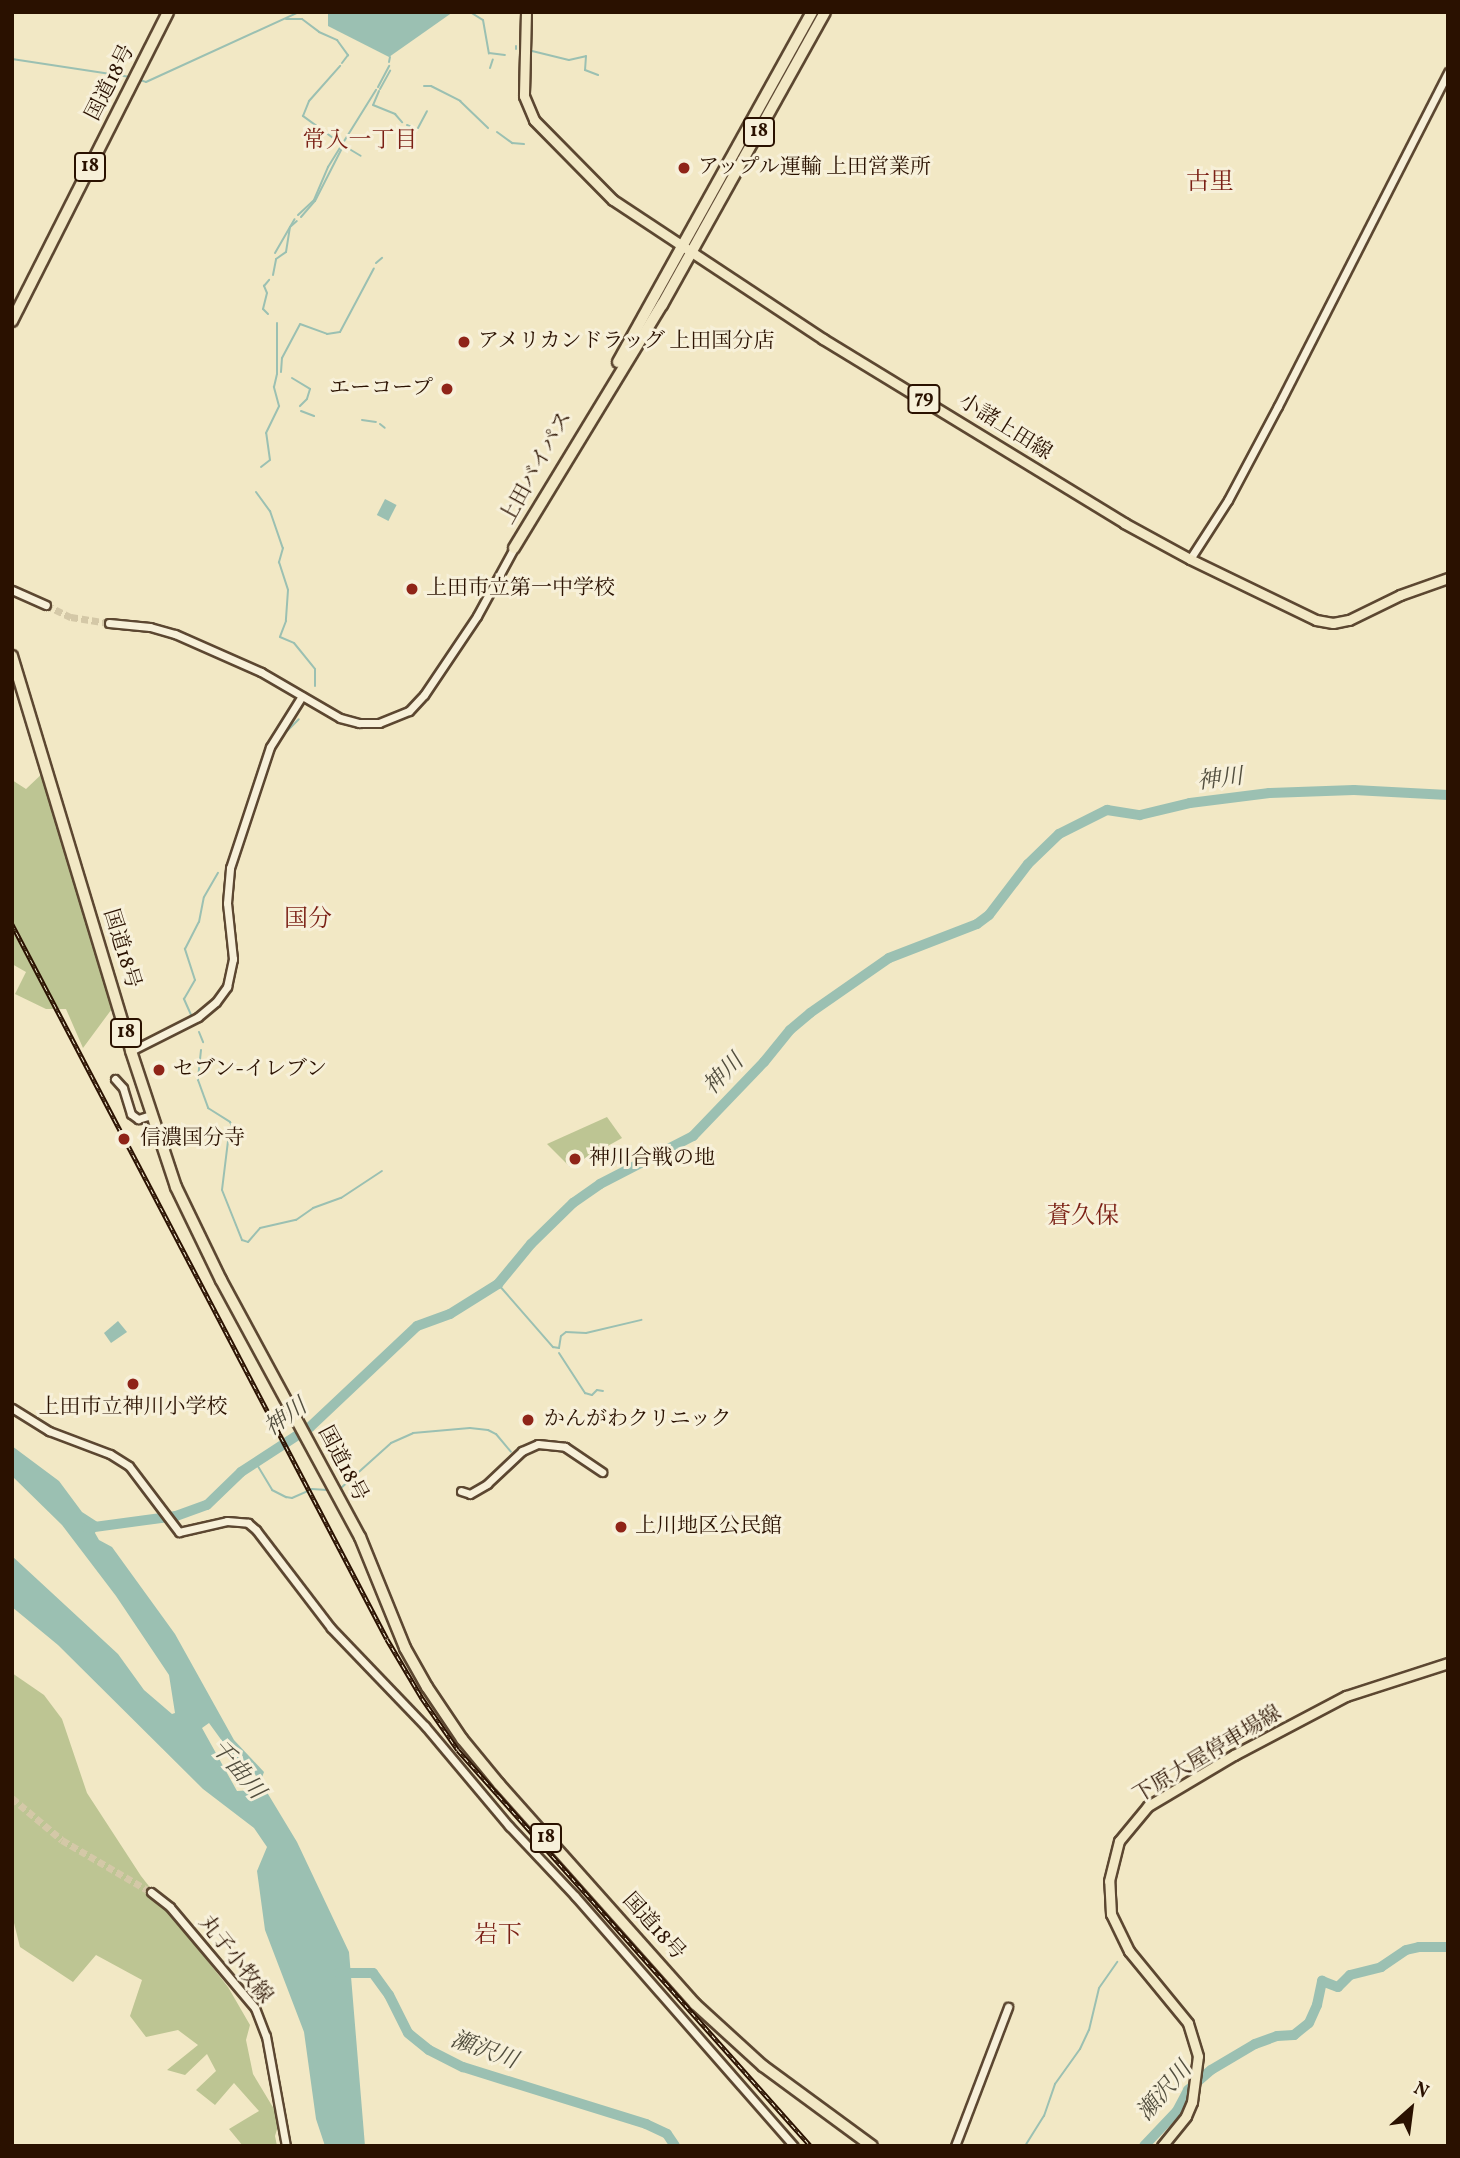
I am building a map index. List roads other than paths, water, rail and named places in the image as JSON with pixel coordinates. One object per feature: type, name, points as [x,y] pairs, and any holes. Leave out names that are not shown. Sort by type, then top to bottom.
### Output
[{"type":"highway","name":"国道18号","points":[[12,321],[168,12]]},
{"type":"highway","name":"上田バイパス","points":[[687,249],[812,12]]},
{"type":"highway","name":"上田バイパス","points":[[514,548],[825,12]]},
{"type":"highway","name":"国道18号","points":[[12,656],[131,1051],[176,1187],[198,1235],[360,1537],[405,1648],[444,1713],[479,1760],[695,2004],[763,2066],[872,2146]]},
{"type":"main road","name":"小諸上田線","points":[[526,12],[524,96],[530,116],[603,192],[823,340],[1124,523],[1189,559],[1325,623],[1349,620],[1400,595],[1448,578]]},
{"type":"main road","name":"下原大屋停車場線","points":[[1162,2146],[1186,2116],[1195,2091],[1198,2056],[1188,2023],[1129,1951],[1111,1914],[1109,1881],[1119,1840],[1129,1825],[1148,1806],[1234,1755],[1346,1696],[1448,1663]]},
{"type":"street","points":[[1189,559],[1223,508],[1278,406],[1448,72]]},
{"type":"street","points":[[109,623],[142,625],[175,634],[248,666],[340,718],[359,723],[379,723],[409,711],[424,695],[477,616],[514,548]]},
{"type":"street","points":[[12,590],[46,605]]},
{"type":"street","points":[[131,1051],[198,1017],[216,1002],[227,987],[233,959],[227,903],[230,869],[269,750],[302,696]]},
{"type":"street","points":[[115,1080],[123,1088],[131,1114],[138,1119],[151,1115]]},
{"type":"street","points":[[12,1408],[62,1437],[110,1454],[129,1466],[179,1532],[227,1521],[248,1523],[256,1530],[331,1628],[425,1726],[509,1826],[575,1896],[794,2146]]},
{"type":"street","points":[[461,1491],[470,1494],[487,1484],[522,1451],[538,1444],[565,1447],[602,1472]]},
{"type":"street","name":"丸子小牧線","points":[[151,1892],[170,1907],[255,2008],[266,2036],[286,2146]]},
{"type":"street","points":[[955,2146],[1008,2007]]},
{"type":"waterway","points":[[140,80],[146,82],[299,12]]},
{"type":"waterway","points":[[470,12],[483,20],[489,53],[505,55]]},
{"type":"waterway","points":[[286,19],[302,19],[319,32],[337,40],[348,55],[342,63]]},
{"type":"waterway","points":[[528,50],[569,60],[586,56],[585,70],[598,75]]},
{"type":"waterway","points":[[389,62],[390,57]]},
{"type":"waterway","points":[[12,59],[129,77]]},
{"type":"waterway","points":[[490,68],[493,59]]},
{"type":"waterway","points":[[340,66],[309,101],[303,116],[340,143]]},
{"type":"waterway","points":[[378,87],[389,66]]},
{"type":"waterway","points":[[380,89],[390,71]]},
{"type":"waterway","points":[[424,86],[431,86],[460,101],[488,128]]},
{"type":"waterway","points":[[298,215],[314,200],[328,167],[376,90]]},
{"type":"waterway","points":[[379,91],[373,105],[395,114],[402,122]]},
{"type":"waterway","points":[[418,128],[427,111]]},
{"type":"waterway","points":[[407,125],[414,128]]},
{"type":"waterway","points":[[497,132],[512,143],[524,144]]},
{"type":"waterway","points":[[346,147],[361,156]]},
{"type":"waterway","points":[[301,217],[315,201],[342,148]]},
{"type":"waterway","points":[[275,253],[295,219]]},
{"type":"waterway","points":[[273,275],[276,259],[286,252],[290,227],[297,221]]},
{"type":"waterway","points":[[376,263],[382,258]]},
{"type":"waterway","points":[[281,372],[282,358],[300,324],[327,334],[340,332],[374,268]]},
{"type":"waterway","points":[[268,314],[263,309],[267,293],[264,286],[269,280]]},
{"type":"waterway","points":[[261,467],[270,460],[266,433],[279,406],[274,387],[277,374],[277,323]]},
{"type":"waterway","points":[[292,378],[310,389],[307,399],[300,406]]},
{"type":"waterway","points":[[301,411],[314,416]]},
{"type":"waterway","points":[[362,420],[376,422]]},
{"type":"waterway","points":[[380,424],[385,428]]},
{"type":"waterway","points":[[256,492],[270,511],[283,548],[279,562],[288,590],[286,621],[280,637],[294,643],[315,669],[315,686]]},
{"type":"waterway","points":[[297,712],[301,706]]},
{"type":"waterway","points":[[286,732],[299,719]]},
{"type":"waterway","name":"神川","points":[[87,1528],[176,1516],[207,1505],[241,1472],[310,1427],[417,1326],[450,1314],[498,1284],[531,1244],[573,1203],[600,1184],[693,1136],[764,1062],[790,1030],[810,1013],[889,958],[977,924],[989,915],[1028,864],[1059,834],[1107,810],[1140,815],[1190,803],[1269,793],[1354,790],[1448,795]]},
{"type":"waterway","points":[[192,1017],[184,999],[195,980],[185,949],[199,922],[204,897],[218,873]]},
{"type":"waterway","points":[[199,1032],[203,1042]]},
{"type":"waterway","points":[[201,1050],[198,1080],[208,1108],[230,1122],[235,1132],[228,1141],[222,1190],[242,1240],[248,1242],[260,1228],[296,1220],[313,1208],[341,1198],[382,1171]]},
{"type":"waterway","points":[[498,1284],[553,1347],[559,1348],[561,1336],[566,1332],[586,1333],[641,1320]]},
{"type":"waterway","points":[[559,1353],[585,1393],[592,1395],[597,1390],[603,1391]]},
{"type":"waterway","points":[[341,1488],[391,1443],[413,1433],[470,1428],[488,1430],[496,1434],[511,1452]]},
{"type":"waterway","points":[[256,1463],[272,1490],[286,1497],[292,1498],[312,1489],[327,1490]]},
{"type":"waterway","points":[[1144,2146],[1177,2111],[1188,2090],[1211,2070],[1255,2044],[1277,2036],[1294,2035],[1309,2023],[1317,2005],[1322,1981],[1338,1987],[1350,1975],[1381,1967],[1406,1950],[1448,1947]]},
{"type":"waterway","points":[[1025,2146],[1044,2116],[1055,2084],[1080,2049],[1089,2030],[1099,1988],[1117,1962]]},
{"type":"waterway","name":"瀬沢川","points":[[339,1973],[373,1973],[389,1995],[408,2033],[429,2050],[463,2067],[646,2124],[667,2134],[675,2146]]},
{"type":"tunnel","points":[[46,605],[71,617],[109,623]]},
{"type":"tunnel","points":[[12,1798],[62,1840],[151,1892]]},
{"type":"railway","points":[[12,924],[387,1639],[422,1698],[458,1750],[811,2146]]},
{"type":"place","name":"アップル運輸 上田営業所","points":[[684,168]]},
{"type":"place","name":"アメリカンドラッグ 上田国分店","points":[[464,342]]},
{"type":"place","name":"エーコープ","points":[[447,389]]},
{"type":"place","name":"上田市立第一中学校","points":[[412,589]]},
{"type":"place","name":"セブン-イレブン","points":[[159,1070]]},
{"type":"place","name":"信濃国分寺","points":[[124,1139]]},
{"type":"place","name":"神川合戦の地","points":[[575,1159]]},
{"type":"place","name":"上田市立神川小学校","points":[[133,1384]]},
{"type":"place","name":"かんがわクリニック","points":[[528,1420]]},
{"type":"place","name":"上川地区公民館","points":[[621,1527]]},
{"type":"district","name":"常入一丁目","points":[[360,141]]},
{"type":"district","name":"古里","points":[[1210,184]]},
{"type":"district","name":"国分","points":[[308,921]]},
{"type":"district","name":"蒼久保","points":[[1083,1218]]},
{"type":"district","name":"岩下","points":[[498,1937]]},
{"type":"water label","name":"千曲川","points":[[237,1770]]}]
